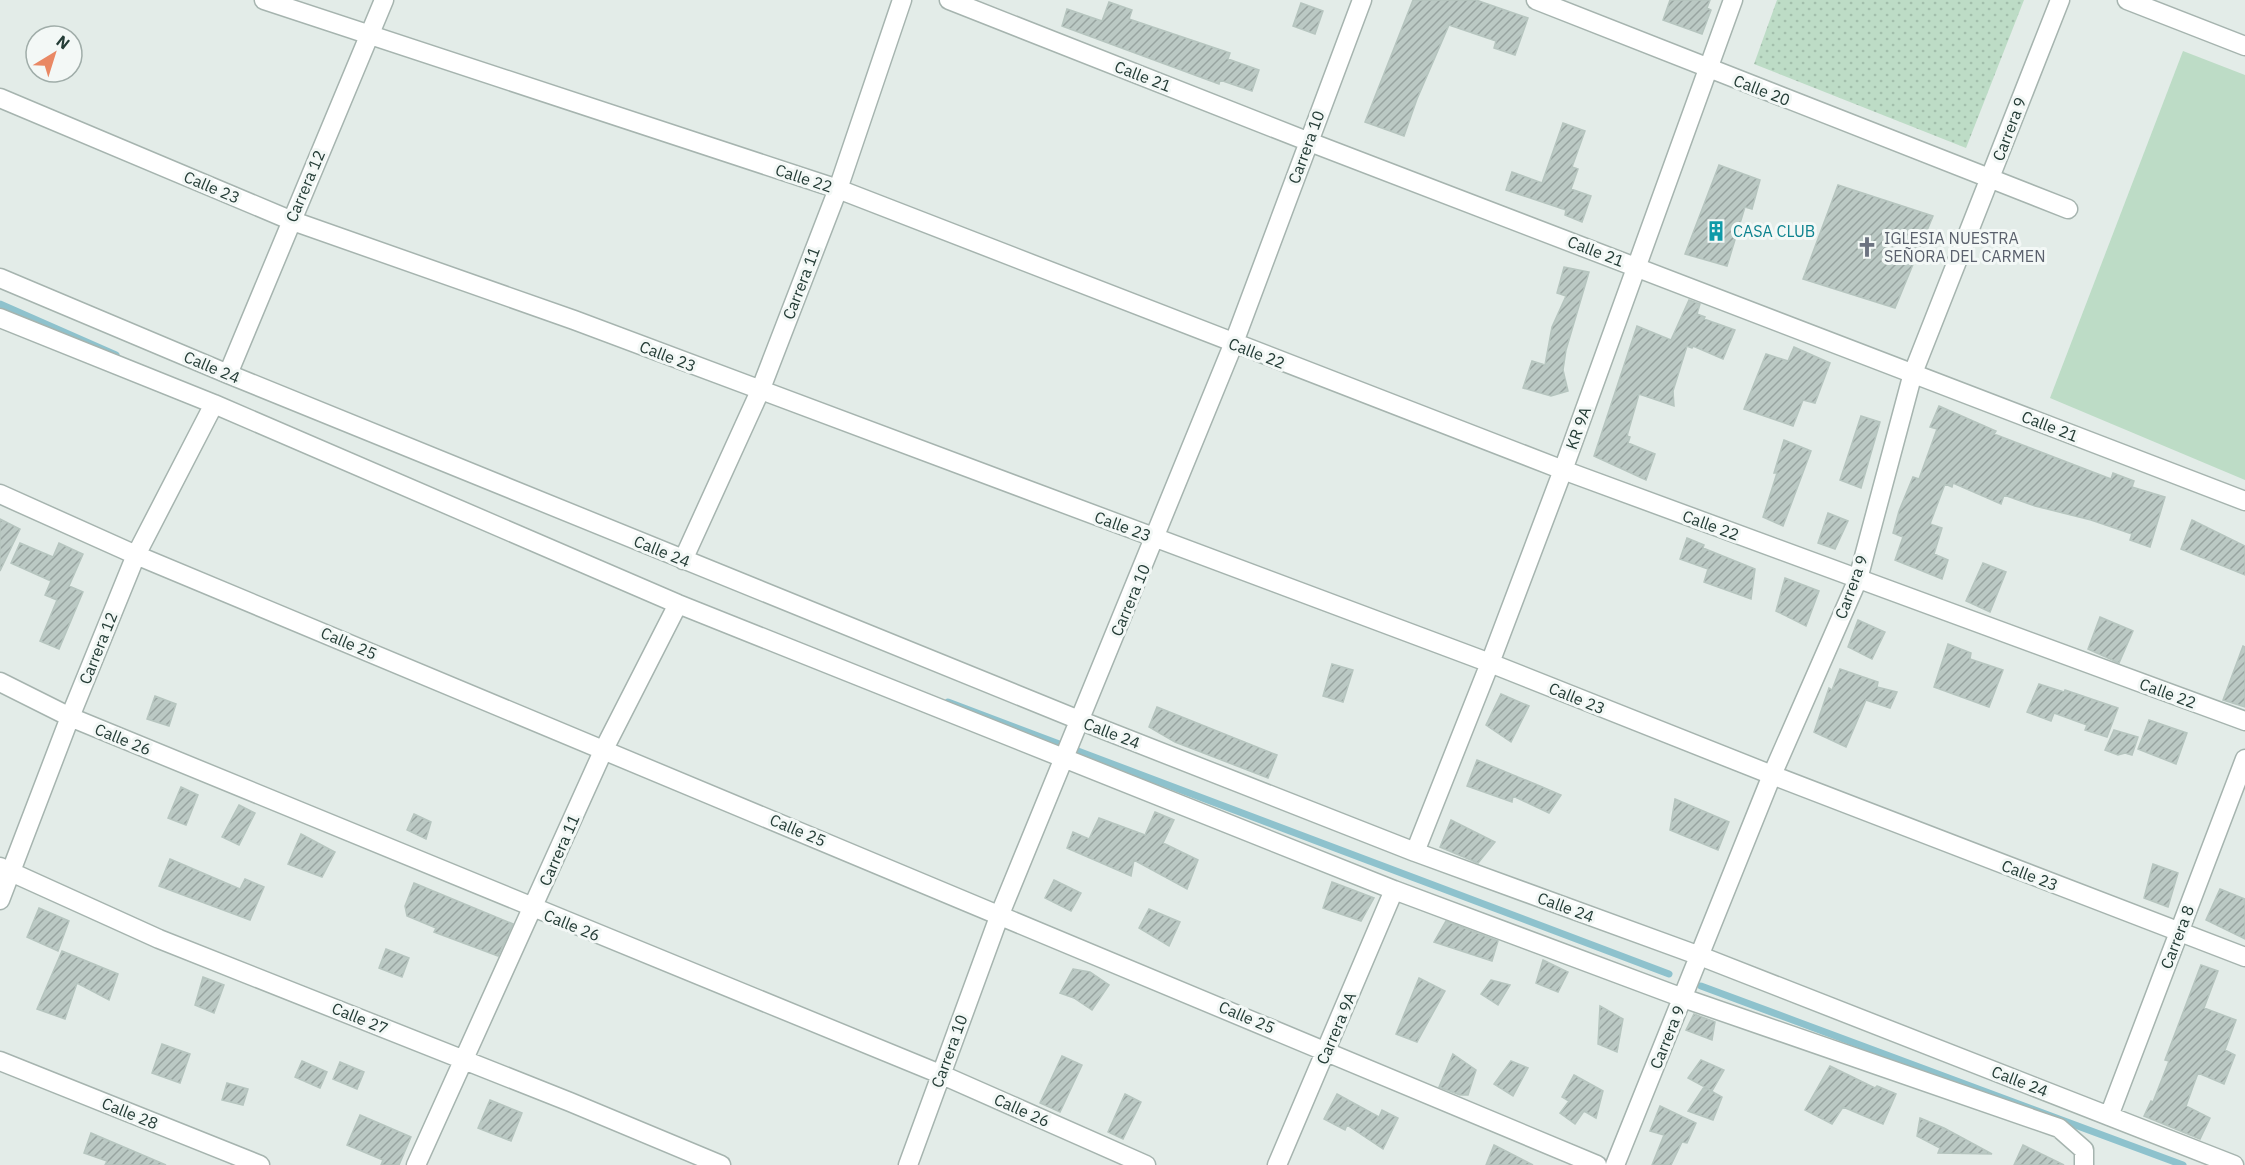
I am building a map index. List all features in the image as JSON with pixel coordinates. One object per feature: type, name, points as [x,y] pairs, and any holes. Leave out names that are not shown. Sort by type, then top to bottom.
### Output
[{"type":"street","name":"Calle 22","points":[[264,0],[838,189],[1233,345],[1563,470],[2245,721]]},
{"type":"street","name":"Carrera 12","points":[[228,374],[290,220],[384,0]]},
{"type":"street","name":"Carrera 11","points":[[683,560],[760,391],[838,189],[902,0]]},
{"type":"street","name":"Calle 21","points":[[948,0],[1307,141],[2245,501]]},
{"type":"street","name":"Carrera 10","points":[[908,1165],[1000,914],[1233,345],[1307,141],[1362,0]]},
{"type":"street","name":"Calle 20","points":[[1536,0],[2068,209]]},
{"type":"street","name":"KR 9A","points":[[1415,852],[1563,470],[1733,0]]},
{"type":"street","name":"Carrera 9","points":[[1616,1165],[1772,775],[1857,579],[1913,373],[2060,0]]},
{"type":"street","points":[[2127,0],[2245,46]]},
{"type":"street","name":"Calle 23","points":[[0,98],[290,220],[574,320],[1490,663],[1772,775],[2245,957]]},
{"type":"street","name":"Calle 24","points":[[0,278],[1078,723],[1415,852],[1700,956],[2234,1165]]},
{"type":"street","name":"Calle 24","points":[[0,318],[214,404],[678,603],[1064,755],[1394,890],[1683,998],[2059,1128],[2084,1158]]},
{"type":"street","name":"Carrera 12","points":[[0,900],[5,869],[136,555],[214,404]]},
{"type":"street","name":"Calle 25","points":[[0,494],[136,555],[1597,1165]]},
{"type":"street","name":"Carrera 11","points":[[416,1165],[604,749],[678,603]]},
{"type":"street","name":"Calle 26","points":[[0,682],[70,717],[533,909],[940,1074],[1146,1165]]},
{"type":"street","name":"Carrera 8","points":[[2109,1116],[2245,759]]},
{"type":"street","name":"Calle 27","points":[[5,869],[159,939],[722,1165]]},
{"type":"street","name":"Carrera 9A","points":[[1277,1165],[1394,890]]},
{"type":"street","name":"Calle 28","points":[[0,1061],[261,1165]]},
{"type":"green space","points":[[1777,0],[2024,0],[1966,148],[1754,64]]},
{"type":"green space","points":[[2183,51],[2245,75],[2245,480],[2050,398]]},
{"type":"building","points":[[1413,0],[1476,0],[1528,18],[1515,55],[1494,48],[1496,41],[1449,25],[1417,99],[1404,136],[1365,122]]},
{"type":"building","points":[[1670,0],[1710,0],[1707,8],[1711,10],[1702,34],[1663,20]]},
{"type":"building","points":[[1109,2],[1132,10],[1129,19],[1230,53],[1228,59],[1259,70],[1252,91],[1220,80],[1219,84],[1062,26],[1067,9],[1102,21]]},
{"type":"building","points":[[1301,3],[1323,11],[1315,34],[1293,26]]},
{"type":"building","points":[[1563,123],[1585,131],[1572,167],[1578,169],[1571,189],[1591,196],[1582,222],[1565,215],[1566,210],[1506,190],[1512,172],[1542,183]]},
{"type":"building","name":"CASA CLUB","points":[[1719,165],[1760,180],[1752,209],[1745,207],[1727,266],[1685,254]]},
{"type":"building","name":"IGLESIA NUESTRA SEÑORA DEL CARMEN","points":[[1838,185],[1933,216],[1895,308],[1803,279]]},
{"type":"building","points":[[1564,267],[1589,272],[1566,350],[1563,370],[1568,391],[1551,396],[1523,388],[1532,361],[1545,365],[1552,327],[1566,296],[1557,293]]},
{"type":"building","points":[[1689,300],[1700,304],[1697,314],[1705,317],[1704,319],[1735,330],[1723,359],[1693,346],[1692,348],[1687,346],[1673,391],[1674,406],[1639,394],[1627,436],[1630,437],[1628,443],[1655,454],[1646,480],[1594,456],[1637,326],[1671,340]]},
{"type":"building","points":[[1794,347],[1830,363],[1815,403],[1803,400],[1793,426],[1744,409],[1766,354],[1788,361]]},
{"type":"building","points":[[1939,406],[1996,431],[1994,434],[2111,479],[2113,473],[2134,481],[2132,487],[2165,497],[2150,547],[2130,540],[2132,534],[2091,520],[2035,506],[2004,495],[2001,504],[1953,483],[1952,487],[1945,484],[1930,524],[1942,528],[1934,554],[1948,560],[1942,579],[1895,560],[1903,537],[1893,533],[1899,511],[1913,477],[1919,479],[1937,429],[1930,427]]},
{"type":"building","points":[[1861,416],[1880,422],[1861,488],[1840,480]]},
{"type":"building","points":[[1784,440],[1811,451],[1783,526],[1763,517],[1777,473],[1774,473]]},
{"type":"building","points":[[1828,513],[1848,521],[1835,549],[1818,543]]},
{"type":"building","points":[[0,519],[20,529],[0,571]]},
{"type":"building","points":[[2192,520],[2245,546],[2245,575],[2181,549]]},
{"type":"building","points":[[1687,538],[1704,545],[1703,548],[1755,569],[1751,599],[1704,582],[1708,569],[1680,559]]},
{"type":"building","points":[[20,543],[53,557],[59,543],[83,554],[69,586],[83,592],[59,649],[40,641],[57,600],[45,595],[51,581],[11,563]]},
{"type":"building","points":[[1983,563],[2006,572],[1990,612],[1966,601]]},
{"type":"building","points":[[1785,578],[1819,591],[1806,626],[1776,611]]},
{"type":"building","points":[[2100,617],[2133,631],[2119,663],[2088,649]]},
{"type":"building","points":[[1858,620],[1885,632],[1872,659],[1848,647]]},
{"type":"building","points":[[1948,644],[1971,653],[1970,659],[2003,670],[1989,707],[1934,687]]},
{"type":"building","points":[[2243,646],[2245,647],[2245,707],[2223,700]]},
{"type":"building","points":[[1332,664],[1353,670],[1343,702],[1323,696]]},
{"type":"building","points":[[1840,669],[1878,682],[1877,687],[1897,692],[1890,708],[1866,700],[1846,747],[1814,732],[1829,688],[1832,690]]},
{"type":"building","points":[[2039,684],[2064,692],[2065,690],[2118,708],[2107,737],[2085,730],[2087,725],[2054,713],[2051,721],[2027,712]]},
{"type":"building","points":[[1501,694],[1529,706],[1511,742],[1486,725]]},
{"type":"building","points":[[155,696],[176,704],[169,726],[147,719]]},
{"type":"building","points":[[1157,707],[1277,755],[1268,778],[1175,742],[1149,727]]},
{"type":"building","points":[[2149,720],[2187,733],[2176,764],[2138,749]]},
{"type":"building","points":[[2114,730],[2138,737],[2132,755],[2125,753],[2118,755],[2105,750]]},
{"type":"building","points":[[1477,760],[1561,795],[1549,813],[1513,796],[1512,802],[1467,786]]},
{"type":"building","points":[[181,787],[198,795],[186,825],[168,818]]},
{"type":"building","points":[[1675,799],[1729,822],[1718,850],[1670,830]]},
{"type":"building","points":[[239,805],[255,813],[239,845],[222,837]]},
{"type":"building","points":[[1155,812],[1174,820],[1163,843],[1198,860],[1187,889],[1134,860],[1131,876],[1067,848],[1073,832],[1089,839],[1099,818],[1145,835]]},
{"type":"building","points":[[414,814],[431,822],[426,839],[407,830]]},
{"type":"building","points":[[1451,820],[1495,842],[1478,863],[1440,847]]},
{"type":"building","points":[[301,834],[335,852],[322,877],[288,864]]},
{"type":"building","points":[[170,859],[240,889],[245,879],[264,887],[250,920],[159,886]]},
{"type":"building","points":[[2153,864],[2178,873],[2168,907],[2144,898]]},
{"type":"building","points":[[1054,880],[1081,893],[1071,911],[1045,898]]},
{"type":"building","points":[[1332,882],[1374,898],[1361,921],[1323,908]]},
{"type":"building","points":[[414,883],[513,924],[498,956],[434,932],[436,928],[407,916],[405,906]]},
{"type":"building","points":[[2220,889],[2245,899],[2245,939],[2206,920]]},
{"type":"building","points":[[39,908],[69,921],[58,951],[27,937]]},
{"type":"building","points":[[1149,909],[1180,922],[1169,946],[1139,928]]},
{"type":"building","points":[[1446,921],[1498,941],[1492,961],[1434,942]]},
{"type":"building","points":[[386,949],[409,958],[402,977],[379,968]]},
{"type":"building","points":[[62,951],[118,974],[109,1000],[77,983],[65,1019],[37,1009]]},
{"type":"building","points":[[1543,960],[1568,972],[1558,992],[1536,983]]},
{"type":"building","points":[[2201,965],[2218,971],[2204,1008],[2236,1020],[2225,1050],[2235,1055],[2224,1084],[2198,1073],[2186,1106],[2210,1118],[2200,1139],[2144,1116],[2151,1101],[2153,1102],[2169,1061],[2165,1060]]},
{"type":"building","points":[[1073,969],[1090,972],[1109,985],[1092,1010],[1074,998],[1060,993]]},
{"type":"building","points":[[203,977],[224,985],[214,1013],[195,1005]]},
{"type":"building","points":[[1419,978],[1445,991],[1417,1042],[1396,1034]]},
{"type":"building","points":[[1491,980],[1510,985],[1498,1005],[1481,994]]},
{"type":"building","points":[[1600,1006],[1623,1019],[1617,1052],[1598,1044]]},
{"type":"building","points":[[1694,1014],[1715,1022],[1712,1040],[1686,1030]]},
{"type":"building","points":[[162,1044],[190,1054],[180,1083],[152,1073]]},
{"type":"building","points":[[1453,1054],[1476,1070],[1468,1095],[1460,1095],[1439,1087]]},
{"type":"building","points":[[1062,1056],[1082,1065],[1060,1112],[1040,1103]]},
{"type":"building","points":[[1701,1060],[1724,1070],[1712,1091],[1688,1078]]},
{"type":"building","points":[[302,1061],[327,1072],[320,1088],[295,1077]]},
{"type":"building","points":[[1511,1061],[1528,1068],[1513,1096],[1494,1084]]},
{"type":"building","points":[[340,1062],[364,1072],[357,1089],[333,1079]]},
{"type":"building","points":[[1830,1066],[1875,1088],[1877,1086],[1896,1094],[1883,1124],[1843,1107],[1832,1124],[1805,1110]]},
{"type":"building","points":[[1574,1075],[1603,1091],[1596,1118],[1584,1111],[1575,1124],[1560,1113],[1569,1101],[1562,1097]]},
{"type":"building","points":[[227,1083],[248,1089],[243,1105],[222,1100]]},
{"type":"building","points":[[1704,1087],[1722,1097],[1713,1120],[1688,1111]]},
{"type":"building","points":[[1125,1094],[1141,1102],[1123,1139],[1108,1132]]},
{"type":"building","points":[[1337,1094],[1379,1117],[1382,1110],[1398,1118],[1383,1149],[1347,1125],[1345,1130],[1324,1119]]},
{"type":"building","points":[[490,1100],[522,1113],[511,1141],[478,1128]]},
{"type":"building","points":[[1660,1106],[1696,1123],[1687,1143],[1682,1142],[1671,1165],[1652,1165],[1664,1135],[1650,1131]]},
{"type":"building","points":[[360,1115],[411,1137],[399,1165],[381,1165],[383,1160],[347,1145]]},
{"type":"building","points":[[1920,1118],[1992,1154],[1938,1153],[1940,1148],[1917,1136]]},
{"type":"building","points":[[91,1133],[166,1165],[105,1165],[107,1161],[84,1153]]},
{"type":"building","points":[[1494,1145],[1533,1165],[1486,1165]]},
{"type":"building","points":[[2023,1145],[2064,1165],[2014,1165]]},
{"type":"waterway","points":[[0,304],[116,355]]},
{"type":"waterway","points":[[948,702],[1669,974]]},
{"type":"waterway","points":[[1701,986],[2183,1165]]},
{"type":"place","name":"CASA CLUB","points":[[1716,231]]},
{"type":"place","name":"IGLESIA NUESTRA SEÑORA DEL CARMEN","points":[[1867,247]]}]
